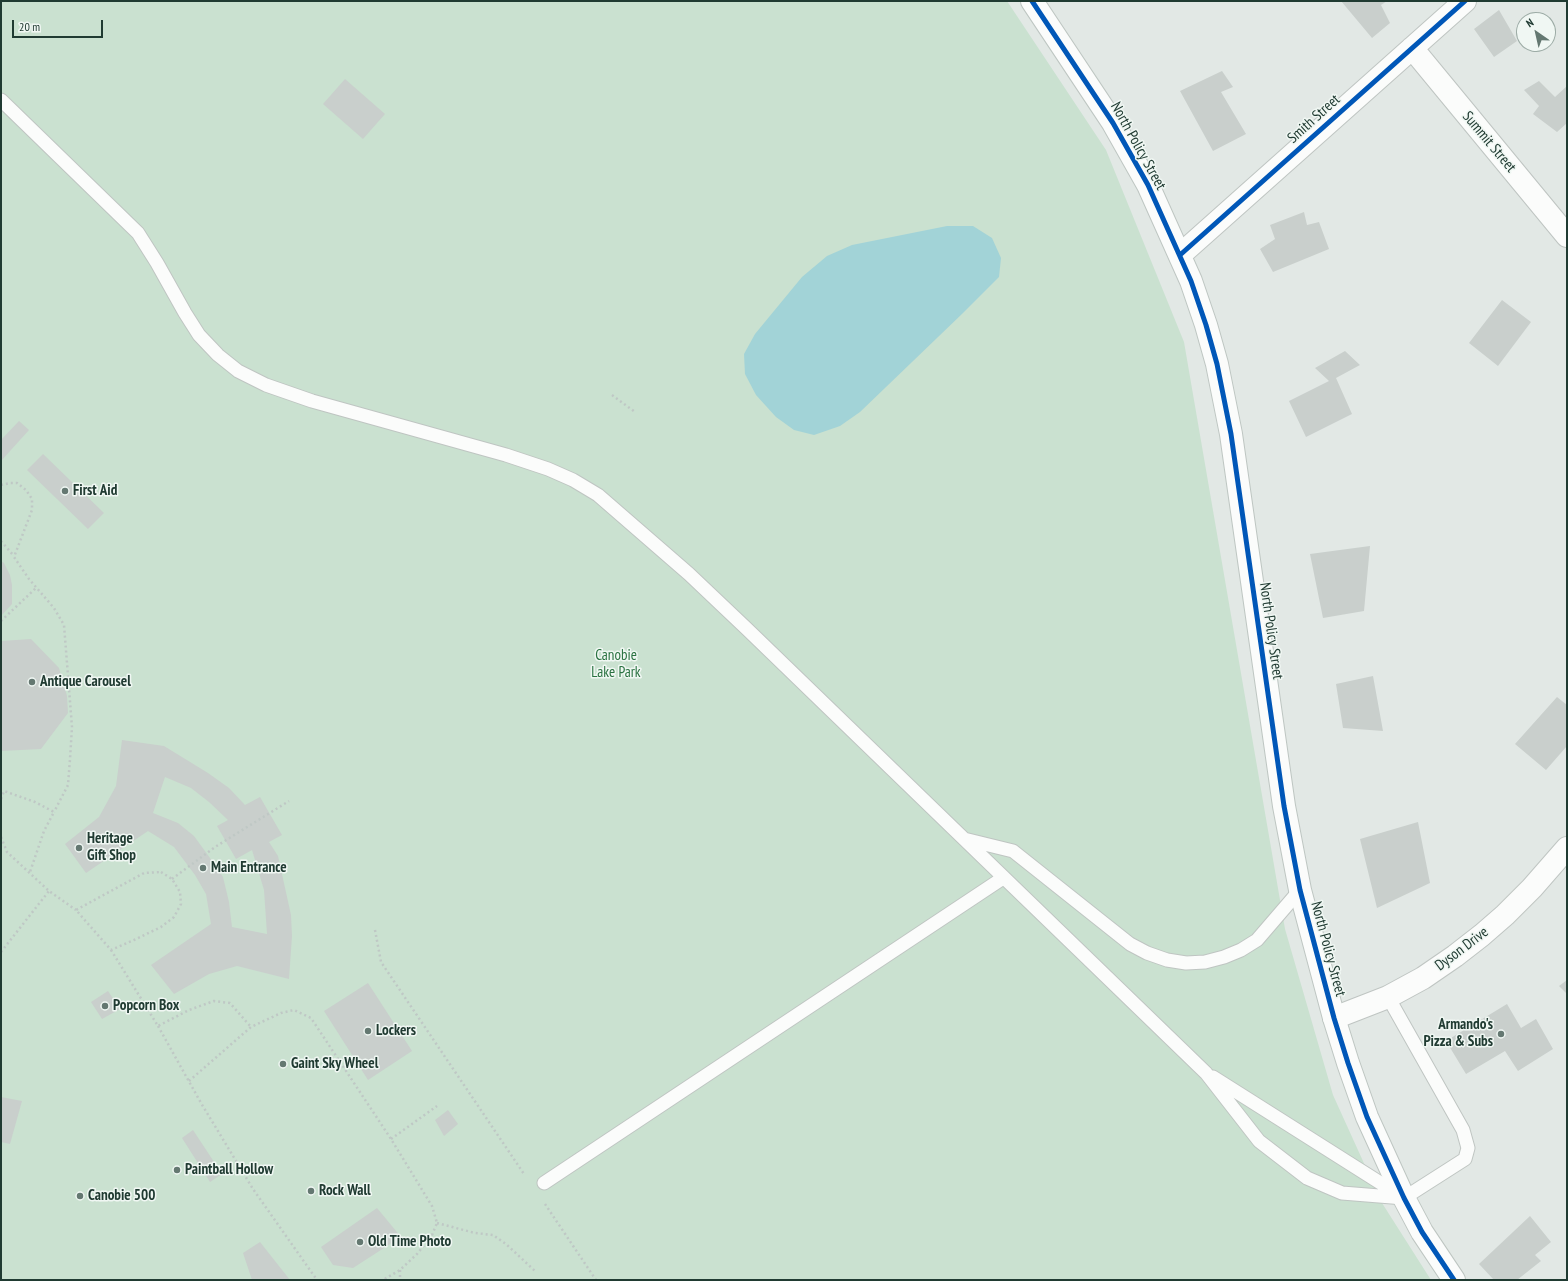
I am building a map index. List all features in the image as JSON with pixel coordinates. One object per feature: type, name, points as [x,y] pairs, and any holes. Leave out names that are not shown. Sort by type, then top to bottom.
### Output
[{"type":"street","name":"North Policy Street","points":[[1032,1],[1113,123],[1148,185],[1180,255],[1206,325],[1217,364],[1231,434],[1284,806],[1300,890],[1334,1018],[1367,1117],[1404,1198],[1422,1232],[1454,1280]]},
{"type":"street","name":"Smith Street","points":[[1180,255],[1465,1]]},
{"type":"street","name":"Summit Street","points":[[1412,48],[1567,236]]},
{"type":"street","name":"Dyson Drive","points":[[1334,1018],[1388,996],[1423,978],[1482,935],[1532,888],[1567,848]]},
{"type":"lane","points":[[1,100],[138,233],[199,335],[218,355],[238,372],[266,385],[312,401],[548,468],[598,495],[688,574],[1206,1073],[1259,1141],[1307,1178],[1342,1193],[1404,1198],[1465,1159],[1468,1148],[1463,1130],[1388,996]]},
{"type":"lane","points":[[964,839],[1013,851],[1130,944],[1147,953],[1167,960],[1205,962],[1224,957],[1241,950],[1257,940],[1300,890]]},
{"type":"lane","points":[[544,1183],[1003,878]]},
{"type":"lane","points":[[1206,1073],[1404,1198]]},
{"type":"path","points":[[612,395],[635,412]]},
{"type":"path","points":[[1,485],[17,483],[26,490],[32,499],[32,510],[14,557]]},
{"type":"path","points":[[1,541],[54,608],[64,625],[66,645],[72,727],[68,786],[44,831],[30,872]]},
{"type":"path","points":[[1,621],[37,587]]},
{"type":"path","points":[[1,799],[2,791],[35,802],[54,812]]},
{"type":"path","points":[[172,879],[215,846],[289,801]]},
{"type":"path","points":[[1,837],[7,852],[50,891],[76,910],[111,950],[158,1026],[188,1081],[253,1189],[317,1280]]},
{"type":"path","points":[[76,910],[144,873],[161,872],[172,879],[180,892],[181,904],[174,917],[161,927],[111,950]]},
{"type":"path","points":[[1,952],[50,891]]},
{"type":"path","points":[[375,930],[381,962],[529,1180]]},
{"type":"path","points":[[158,1026],[189,1010],[214,1001],[230,1003],[251,1027]]},
{"type":"path","points":[[188,1081],[215,1056],[251,1027],[281,1013],[294,1010],[311,1018],[392,1138],[432,1206],[437,1223],[432,1235],[417,1254],[400,1270],[383,1280]]},
{"type":"path","points":[[392,1138],[438,1106]]},
{"type":"path","points":[[542,1200],[596,1280]]},
{"type":"path","points":[[437,1223],[475,1233],[493,1235],[506,1244],[535,1271]]},
{"type":"path","points":[[400,1270],[400,1280]]},
{"type":"green space","name":"Canobie Lake Park","points":[[1,1],[1007,1],[1106,150],[1184,342],[1285,929],[1333,1095],[1382,1203],[1431,1280],[1,1280]]},
{"type":"water","points":[[947,226],[973,226],[992,238],[1001,258],[999,277],[860,412],[840,426],[814,435],[794,430],[776,417],[756,395],[745,374],[744,354],[755,334],[802,277],[827,256],[852,245]]},
{"type":"building","points":[[1341,1],[1387,1],[1381,5],[1390,23],[1372,38]]},
{"type":"building","points":[[1499,10],[1516,42],[1494,57],[1474,29]]},
{"type":"building","points":[[1222,71],[1233,87],[1221,92],[1246,134],[1213,151],[1180,91]]},
{"type":"building","points":[[345,79],[385,114],[363,139],[323,104]]},
{"type":"building","points":[[1539,81],[1555,97],[1567,86],[1567,123],[1557,132],[1533,114],[1539,106],[1524,90]]},
{"type":"building","points":[[1304,212],[1307,225],[1319,222],[1329,249],[1273,272],[1260,249],[1275,239],[1270,225]]},
{"type":"building","points":[[1502,300],[1531,322],[1498,366],[1469,343]]},
{"type":"building","points":[[1345,351],[1360,365],[1336,378],[1352,414],[1306,437],[1289,401],[1329,381],[1315,368]]},
{"type":"building","points":[[19,421],[29,430],[1,461],[1,440]]},
{"type":"building","name":"First Aid","points":[[43,454],[104,513],[88,529],[27,470]]},
{"type":"building","points":[[1370,546],[1364,611],[1323,618],[1310,554]]},
{"type":"building","points":[[1,561],[4,563],[10,575],[12,585],[12,604],[1,616]]},
{"type":"building","name":"Antique Carousel","points":[[31,639],[59,668],[67,696],[68,713],[41,749],[1,751],[1,641]]},
{"type":"building","points":[[1373,676],[1383,731],[1343,728],[1336,684]]},
{"type":"building","points":[[1557,697],[1567,705],[1567,746],[1546,770],[1515,744]]},
{"type":"building","name":"Main Entrance","points":[[122,740],[164,746],[208,773],[229,788],[245,805],[260,797],[282,835],[269,842],[278,856],[291,915],[292,936],[289,979],[237,966],[209,974],[174,994],[151,965],[211,924],[206,894],[195,875],[174,847],[148,831],[86,873],[65,844],[99,817],[116,786]],"holes":[[[165,777],[191,788],[228,820],[217,826],[236,859],[252,850],[264,890],[267,934],[232,927],[229,902],[223,877],[210,858],[194,836],[178,823],[153,813]]]},
{"type":"building","points":[[1418,822],[1430,883],[1377,908],[1360,839]]},
{"type":"building","points":[[1567,980],[1567,994],[1559,986]]},
{"type":"building","name":"Lockers","points":[[368,983],[412,1051],[368,1080],[324,1011]]},
{"type":"building","name":"Popcorn Box","points":[[108,991],[120,1009],[102,1019],[91,1002]]},
{"type":"building","name":"Armando's Pizza & Subs","points":[[1507,1004],[1521,1028],[1536,1019],[1553,1049],[1518,1071],[1505,1051],[1466,1074],[1446,1041]]},
{"type":"building","points":[[1,1097],[22,1101],[10,1144],[1,1142]]},
{"type":"building","points":[[448,1110],[458,1124],[444,1136],[435,1120]]},
{"type":"building","points":[[193,1130],[222,1174],[210,1182],[182,1138]]},
{"type":"building","name":"Old Time Photo","points":[[377,1208],[401,1237],[353,1268],[333,1265],[321,1247]]},
{"type":"building","points":[[1530,1216],[1551,1242],[1535,1255],[1541,1261],[1517,1280],[1494,1280],[1479,1264]]},
{"type":"building","points":[[260,1242],[290,1280],[252,1280],[243,1253]]},
{"type":"cycle path","points":[[1032,1],[1113,123],[1148,185],[1191,281],[1206,325],[1217,364],[1231,434],[1284,806],[1300,890],[1334,1018],[1367,1117],[1404,1198],[1422,1232],[1454,1280]]},
{"type":"cycle path","points":[[1180,255],[1465,1]]},
{"type":"place","name":"First Aid","points":[[65,491]]},
{"type":"place","name":"Antique Carousel","points":[[32,682]]},
{"type":"place","name":"Heritage Gift Shop","points":[[79,848]]},
{"type":"place","name":"Main Entrance","points":[[203,868]]},
{"type":"place","name":"Popcorn Box","points":[[105,1006]]},
{"type":"place","name":"Lockers","points":[[368,1031]]},
{"type":"place","name":"Armando's Pizza & Subs","points":[[1501,1034]]},
{"type":"place","name":"Gaint Sky Wheel","points":[[283,1064]]},
{"type":"place","name":"Paintball Hollow","points":[[177,1170]]},
{"type":"place","name":"Rock Wall","points":[[311,1191]]},
{"type":"place","name":"Canobie 500","points":[[80,1196]]},
{"type":"place","name":"Old Time Photo","points":[[360,1242]]}]
